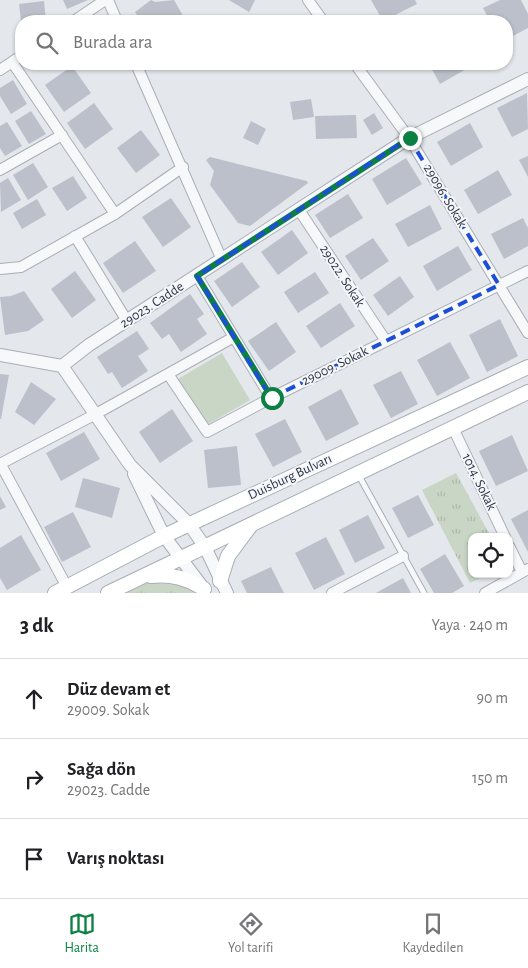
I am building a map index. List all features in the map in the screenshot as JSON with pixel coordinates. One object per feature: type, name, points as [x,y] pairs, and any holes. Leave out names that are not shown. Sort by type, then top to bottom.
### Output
[{"type":"main road","name":"Duisburg Bulvarı","points":[[61,590],[189,524],[528,367]]},
{"type":"main road","name":"Duisburg Bulvarı","points":[[108,593],[528,392]]},
{"type":"main road","points":[[223,587],[228,556],[252,524]]},
{"type":"main road","points":[[140,577],[166,574],[189,579],[206,591]]},
{"type":"street","points":[[83,15],[107,0],[114,15]]},
{"type":"street","points":[[308,0],[319,15]]},
{"type":"street","points":[[0,70],[15,60]]},
{"type":"street","points":[[12,62],[15,66]]},
{"type":"street","points":[[17,70],[115,214]]},
{"type":"street","points":[[139,70],[222,260]]},
{"type":"street","name":"29096. Sokak","points":[[359,70],[410,138],[528,333]]},
{"type":"street","name":"29023. Cadde","points":[[62,366],[89,345],[410,138],[528,78]]},
{"type":"street","points":[[0,170],[62,135]]},
{"type":"street","points":[[0,269],[22,267],[115,214],[182,167]]},
{"type":"street","name":"29022. Sokak","points":[[299,210],[386,341]]},
{"type":"street","points":[[74,236],[127,321]]},
{"type":"street","name":"29009. Sokak","points":[[168,374],[207,432],[528,271]]},
{"type":"street","points":[[197,276],[272,398]]},
{"type":"street","points":[[61,590],[0,464],[94,415],[234,337]]},
{"type":"street","points":[[0,355],[62,366],[79,388],[94,415],[130,465],[189,524],[204,546],[223,587]]},
{"type":"street","name":"1014. Sokak","points":[[452,428],[503,533]]},
{"type":"street","points":[[130,465],[164,536],[206,591]]},
{"type":"street","points":[[485,593],[525,571],[513,552]]},
{"type":"street","points":[[332,593],[403,556]]},
{"type":"lane","points":[[357,473],[424,593]]},
{"type":"highlighted area","points":[[409,138],[499,285],[271,398],[197,276]]},
{"type":"green space","points":[[222,353],[250,400],[207,425],[178,379]]},
{"type":"green space","points":[[456,473],[489,533],[468,533],[468,578],[480,578],[470,583],[422,490]]},
{"type":"green space","points":[[142,583],[190,585],[195,593],[125,593]]},
{"type":"building","points":[[63,0],[88,0],[67,9]]},
{"type":"building","points":[[151,0],[155,2],[174,0],[183,15],[137,15],[135,12]]},
{"type":"building","points":[[229,0],[255,0],[249,12]]},
{"type":"building","points":[[371,0],[415,0],[417,4],[395,15],[380,15]]},
{"type":"building","points":[[500,0],[521,0],[528,14],[528,28],[513,36],[513,15],[487,15],[483,8]]},
{"type":"building","points":[[44,1],[45,15],[20,15],[19,4]]},
{"type":"building","points":[[66,70],[75,70],[91,93],[64,112],[45,85]]},
{"type":"building","points":[[432,70],[464,70],[440,84]]},
{"type":"building","points":[[13,80],[27,104],[11,114],[0,96],[0,88]]},
{"type":"building","points":[[527,93],[528,129],[512,137],[497,108]]},
{"type":"building","points":[[311,99],[314,117],[293,120],[290,102]]},
{"type":"building","points":[[94,103],[113,129],[85,149],[67,123]]},
{"type":"building","points":[[31,111],[46,134],[29,144],[15,121]]},
{"type":"building","points":[[374,113],[383,128],[372,135],[363,120]]},
{"type":"building","points":[[356,115],[357,138],[316,139],[315,116]]},
{"type":"building","points":[[251,121],[266,129],[258,145],[243,138]]},
{"type":"building","points":[[7,122],[22,146],[5,156],[0,148],[0,126]]},
{"type":"building","points":[[470,123],[483,147],[451,166],[437,142]]},
{"type":"building","points":[[141,130],[160,155],[136,173],[117,148]]},
{"type":"building","points":[[528,156],[528,177],[519,160]]},
{"type":"building","points":[[210,157],[307,181],[308,183],[250,226],[238,223],[210,185],[214,171],[206,160]]},
{"type":"building","points":[[406,158],[422,184],[387,205],[372,179]]},
{"type":"building","points":[[33,163],[48,187],[28,200],[13,175]]},
{"type":"building","points":[[498,170],[512,195],[478,214],[464,190]]},
{"type":"building","points":[[73,176],[87,198],[67,211],[52,188]]},
{"type":"building","points":[[8,178],[21,200],[1,212],[0,183]]},
{"type":"building","points":[[348,194],[363,218],[330,238],[315,215]]},
{"type":"building","points":[[171,198],[191,227],[163,247],[142,217]]},
{"type":"building","points":[[37,199],[46,215],[22,229],[13,213]]},
{"type":"building","points":[[430,205],[442,229],[408,247],[395,224]]},
{"type":"building","points":[[523,218],[528,228],[528,246],[504,259],[491,234]]},
{"type":"building","points":[[292,230],[308,253],[278,275],[261,252]]},
{"type":"building","points":[[373,238],[389,261],[361,280],[345,256]]},
{"type":"building","points":[[135,241],[156,271],[123,293],[103,263]]},
{"type":"building","points":[[458,246],[472,270],[437,291],[423,266]]},
{"type":"building","points":[[242,262],[260,287],[232,307],[214,281]]},
{"type":"building","points":[[75,271],[96,300],[72,318],[51,289]]},
{"type":"building","points":[[315,272],[329,293],[298,313],[284,292]]},
{"type":"building","points":[[400,276],[414,297],[388,316],[373,295]]},
{"type":"building","points":[[24,291],[44,320],[28,331],[5,335],[0,297],[11,296]]},
{"type":"building","points":[[190,294],[204,314],[197,319],[207,334],[181,352],[169,334],[162,339],[150,323]]},
{"type":"building","points":[[340,303],[355,326],[321,348],[306,326]]},
{"type":"building","points":[[500,319],[518,356],[487,372],[469,335]]},
{"type":"building","points":[[276,322],[296,352],[269,371],[248,341]]},
{"type":"building","points":[[137,331],[149,349],[138,356],[148,371],[122,388],[112,372],[108,374],[97,357]]},
{"type":"building","points":[[450,342],[470,378],[437,396],[417,360]]},
{"type":"building","points":[[401,371],[418,404],[391,418],[373,385]]},
{"type":"building","points":[[0,374],[9,375],[1,419],[0,419]]},
{"type":"building","points":[[31,382],[56,399],[34,425],[15,412]]},
{"type":"building","points":[[341,389],[359,424],[326,441],[308,407]]},
{"type":"building","points":[[172,409],[193,441],[160,463],[139,432]]},
{"type":"building","points":[[285,419],[302,452],[273,467],[255,434]]},
{"type":"building","points":[[84,432],[100,459],[61,481],[46,453]]},
{"type":"building","points":[[512,435],[528,471],[496,486],[479,451]]},
{"type":"building","points":[[237,446],[241,485],[208,488],[204,450]]},
{"type":"building","points":[[83,478],[120,488],[112,518],[75,507]]},
{"type":"building","points":[[418,495],[434,525],[408,538],[392,508]]},
{"type":"building","points":[[0,496],[6,507],[0,510]]},
{"type":"building","points":[[528,510],[528,552],[511,519]]},
{"type":"building","points":[[73,512],[91,547],[62,562],[44,527]]},
{"type":"building","points":[[368,515],[385,548],[355,563],[339,530]]},
{"type":"building","points":[[21,535],[41,570],[7,590],[0,578],[0,548]]},
{"type":"building","points":[[326,537],[345,574],[314,590],[295,553]]},
{"type":"building","points":[[445,554],[464,586],[452,593],[434,593],[420,569]]},
{"type":"building","points":[[271,567],[284,593],[247,593],[241,581]]},
{"type":"building","points":[[403,578],[411,593],[376,593]]},
{"type":"route","points":[[272,398],[197,276],[410,138]]}]
